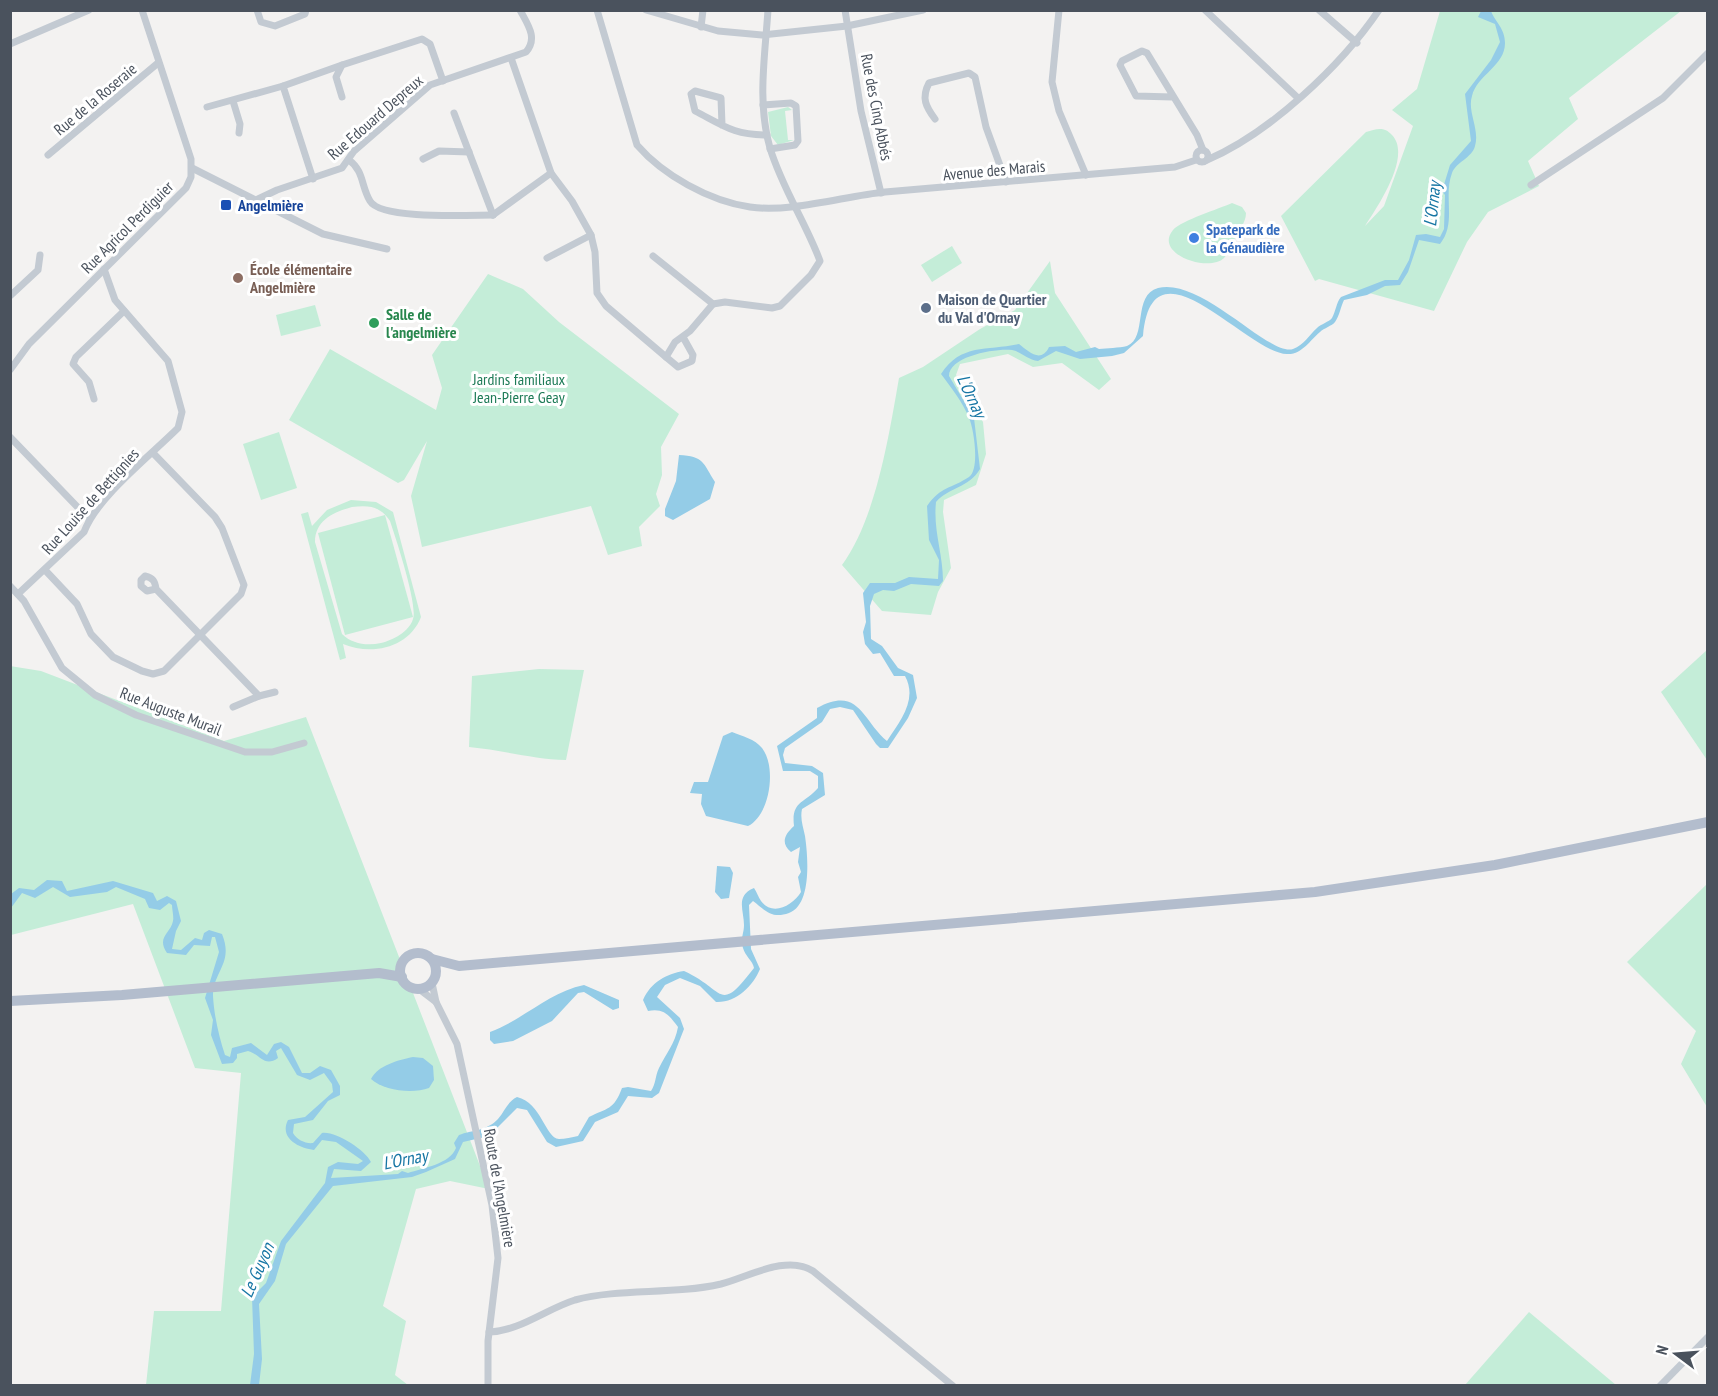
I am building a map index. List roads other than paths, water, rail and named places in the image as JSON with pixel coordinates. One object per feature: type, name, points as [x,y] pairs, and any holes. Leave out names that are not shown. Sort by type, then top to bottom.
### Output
[{"type":"main road","points":[[379,973],[402,963],[407,957],[417,953],[459,966],[1315,892],[1495,866],[1707,822]]},
{"type":"main road","points":[[432,959],[436,967],[434,980]]},
{"type":"main road","points":[[402,963],[402,977],[409,986],[419,989],[459,966]]},
{"type":"main road","points":[[10,1001],[220,987],[379,973],[402,977]]},
{"type":"street","points":[[10,44],[89,10]]},
{"type":"street","points":[[142,10],[192,168],[258,199],[323,234],[387,249]]},
{"type":"street","points":[[257,10],[261,22],[275,26],[305,14],[306,10]]},
{"type":"street","points":[[520,10],[531,31],[532,45],[526,52],[511,58],[551,173],[591,235],[595,252],[597,293],[606,306],[678,367],[692,361],[692,350],[683,337]]},
{"type":"street","points":[[646,10],[701,27],[744,34],[847,26],[923,10]]},
{"type":"street","points":[[701,27],[703,10]]},
{"type":"street","points":[[666,357],[675,342],[683,337],[713,304],[718,302],[772,308],[780,306],[815,270],[820,261],[793,205],[770,149],[767,135],[763,105],[768,10]]},
{"type":"street","name":"Rue des Cinq Abbés","points":[[845,10],[861,111],[881,193]]},
{"type":"street","points":[[1059,10],[1053,82],[1059,111],[1086,175]]},
{"type":"street","points":[[1205,10],[1298,98]]},
{"type":"street","points":[[1319,10],[1357,43]]},
{"type":"street","name":"Avenue des Marais","points":[[599,12],[637,145],[652,162],[722,200],[751,207],[793,205],[881,193],[1175,167],[1196,157],[1228,150],[1252,135],[1298,98],[1357,43],[1379,10]]},
{"type":"street","points":[[207,107],[283,86],[422,39],[430,44],[443,81]]},
{"type":"street","points":[[1172,97],[1136,96],[1120,65],[1122,61],[1142,51],[1147,53],[1197,135],[1206,154]]},
{"type":"street","points":[[1531,185],[1663,98],[1707,53]]},
{"type":"street","name":"Rue Edouard Depreux","points":[[258,199],[277,190],[342,168],[354,151],[419,93],[443,81],[511,58]]},
{"type":"street","name":"Rue de la Roseraie","points":[[48,155],[158,63]]},
{"type":"street","points":[[342,65],[336,76],[342,97]]},
{"type":"street","points":[[936,119],[925,107],[925,90],[929,83],[969,73],[975,76],[986,127],[1006,182]]},
{"type":"street","points":[[283,86],[313,179]]},
{"type":"street","points":[[722,125],[721,98],[695,91],[692,94],[695,111],[722,125],[744,135],[767,135]]},
{"type":"street","points":[[233,101],[240,124],[239,133]]},
{"type":"street","points":[[763,105],[791,102],[796,106],[798,141],[795,146],[770,149]]},
{"type":"street","points":[[454,113],[493,215]]},
{"type":"street","points":[[1196,157],[1197,135]]},
{"type":"street","points":[[423,159],[439,151],[469,152]]},
{"type":"street","name":"Avenue des Marais","points":[[1196,157],[1203,163],[1206,154]]},
{"type":"street","points":[[349,160],[359,167],[370,202],[377,207],[423,216],[493,215],[551,173]]},
{"type":"street","name":"Rue Agricol Perdiguier","points":[[10,370],[29,344],[186,188],[192,168]]},
{"type":"street","points":[[547,258],[591,235]]},
{"type":"street","points":[[10,296],[38,270],[40,255]]},
{"type":"street","points":[[653,256],[713,304]]},
{"type":"street","name":"Rue Louise de Bettignies","points":[[18,594],[84,532],[89,519],[178,428],[182,412],[168,361],[115,300],[104,269]]},
{"type":"street","points":[[94,399],[89,382],[73,364],[76,357],[124,311]]},
{"type":"street","points":[[10,437],[89,519]]},
{"type":"street","points":[[45,570],[77,604],[91,634],[104,648],[119,661],[153,674],[164,671],[241,594],[244,585],[222,528],[215,517],[153,453]]},
{"type":"street","name":"Rue Auguste Murail","points":[[10,586],[18,594],[62,668],[95,694],[136,715],[245,752],[272,752],[304,743]]},
{"type":"street","points":[[156,589],[259,696]]},
{"type":"street","points":[[233,707],[275,692]]},
{"type":"street","name":"Route de l'Angelmière","points":[[434,980],[436,1002],[457,1044],[492,1204],[498,1258],[489,1332],[488,1386]]},
{"type":"street","name":"Route de l'Angelmière","points":[[419,989],[436,1002]]},
{"type":"street","points":[[489,1332],[508,1329],[576,1300],[699,1289],[778,1267],[799,1265],[813,1271],[953,1386]]},
{"type":"street","points":[[1660,1386],[1707,1337]]},
{"type":"water","points":[[1481,11],[1491,11],[1502,29],[1505,38],[1504,51],[1501,58],[1479,82],[1472,96],[1475,146],[1471,154],[1452,173],[1449,191],[1449,219],[1445,236],[1440,244],[1419,240],[1408,272],[1400,285],[1385,286],[1367,295],[1344,300],[1334,323],[1301,350],[1292,354],[1269,349],[1203,306],[1182,296],[1164,295],[1150,307],[1143,336],[1124,353],[1080,359],[1056,351],[1038,361],[1012,350],[995,350],[965,358],[951,369],[949,376],[974,418],[980,469],[965,484],[947,493],[936,502],[935,513],[943,581],[939,586],[911,584],[894,591],[883,590],[874,594],[870,606],[871,639],[882,646],[898,668],[913,675],[917,698],[908,718],[888,748],[880,748],[876,744],[853,710],[840,707],[830,709],[822,722],[785,748],[783,755],[785,763],[812,766],[823,773],[825,795],[802,809],[807,879],[802,900],[796,908],[783,915],[770,913],[753,901],[749,905],[751,949],[760,969],[753,981],[743,992],[723,1002],[716,1002],[700,986],[680,978],[665,985],[657,997],[680,1018],[684,1029],[659,1093],[652,1098],[628,1096],[618,1112],[595,1122],[583,1141],[556,1147],[547,1142],[527,1110],[517,1108],[489,1136],[463,1142],[455,1159],[426,1172],[412,1177],[333,1186],[286,1244],[275,1281],[259,1304],[262,1359],[259,1385],[250,1385],[254,1354],[252,1297],[266,1283],[281,1241],[325,1183],[328,1167],[338,1162],[358,1164],[363,1161],[336,1142],[322,1140],[314,1150],[296,1144],[288,1137],[286,1126],[288,1120],[305,1117],[333,1092],[332,1084],[324,1073],[310,1080],[297,1075],[281,1048],[276,1051],[278,1058],[273,1061],[266,1061],[248,1051],[237,1054],[233,1063],[222,1064],[211,1035],[213,1020],[205,998],[219,952],[215,937],[212,937],[210,946],[194,945],[186,955],[167,953],[163,943],[173,919],[172,905],[169,903],[160,910],[149,908],[145,899],[116,887],[107,892],[70,897],[53,887],[35,898],[22,893],[11,908],[11,894],[19,888],[34,890],[47,880],[62,881],[67,891],[113,881],[153,893],[157,901],[167,896],[176,901],[181,921],[172,949],[181,950],[195,938],[202,940],[204,933],[209,930],[222,934],[226,952],[213,996],[217,1026],[225,1055],[230,1057],[232,1048],[251,1043],[267,1055],[274,1044],[281,1042],[289,1047],[302,1073],[310,1073],[320,1066],[331,1070],[340,1086],[340,1095],[328,1101],[313,1120],[294,1124],[293,1133],[299,1140],[310,1143],[313,1143],[322,1133],[335,1135],[357,1147],[371,1162],[361,1171],[334,1169],[331,1178],[398,1174],[402,1171],[408,1173],[442,1162],[453,1153],[456,1148],[454,1143],[459,1135],[494,1123],[511,1101],[517,1097],[532,1106],[554,1137],[561,1139],[578,1136],[589,1117],[613,1104],[622,1088],[651,1091],[653,1088],[658,1071],[673,1043],[678,1027],[666,1013],[648,1011],[643,1000],[650,988],[671,974],[684,971],[721,994],[727,995],[734,991],[754,968],[742,945],[744,925],[742,899],[744,895],[754,888],[766,906],[777,909],[788,905],[801,892],[798,877],[801,872],[798,862],[800,847],[791,852],[785,839],[794,826],[797,807],[818,788],[818,776],[810,771],[783,771],[777,746],[817,718],[817,708],[831,702],[842,700],[851,703],[865,715],[887,741],[906,710],[910,693],[905,676],[894,676],[880,653],[873,654],[865,644],[863,632],[866,622],[863,593],[870,583],[895,583],[909,577],[938,579],[939,560],[929,540],[927,506],[942,491],[969,477],[975,458],[973,431],[967,413],[941,374],[949,364],[957,357],[976,350],[1019,344],[1030,353],[1038,355],[1042,355],[1049,347],[1065,346],[1076,352],[1095,347],[1099,349],[1127,346],[1137,335],[1145,299],[1150,292],[1158,288],[1175,288],[1194,294],[1268,341],[1282,348],[1293,349],[1332,318],[1341,297],[1385,280],[1398,280],[1409,260],[1416,235],[1426,234],[1440,237],[1444,229],[1445,195],[1442,191],[1450,165],[1471,141],[1465,94],[1491,60],[1500,42],[1495,24],[1478,17]]},
{"type":"water","points":[[679,455],[693,457],[702,462],[715,482],[710,499],[673,520],[665,516],[665,509],[676,481]]},
{"type":"water","points":[[732,732],[756,742],[767,756],[769,767],[769,790],[766,801],[762,812],[748,826],[706,816],[701,804],[702,794],[690,793],[694,782],[708,782],[723,736]]},
{"type":"water","points":[[717,866],[730,867],[733,873],[729,898],[721,899],[715,892]]},
{"type":"water","points":[[584,985],[619,1000],[619,1008],[613,1010],[584,992],[578,993],[552,1021],[513,1041],[494,1044],[490,1040],[490,1032],[514,1021],[559,994]]},
{"type":"water","points":[[413,1057],[423,1058],[433,1066],[434,1080],[429,1088],[415,1091],[391,1089],[371,1079],[384,1067]]},
{"type":"place","name":"Angelmière","points":[[226,205]]},
{"type":"place","name":"Spatepark de la Génaudière","points":[[1194,238]]},
{"type":"place","name":"École élémentaire Angelmière","points":[[238,278]]},
{"type":"place","name":"Maison de Quartier du Val d'Ornay","points":[[926,308]]},
{"type":"place","name":"Salle de l'angelmière","points":[[374,323]]},
{"type":"water label","name":"L'Ornay","points":[[1432,204]]},
{"type":"water label","name":"L'Ornay","points":[[972,396]]},
{"type":"water label","name":"L'Ornay","points":[[405,1159]]},
{"type":"water label","name":"Le Guyon","points":[[257,1270]]},
{"type":"park label","name":"Jardins familiaux Jean-Pierre Geay","points":[[519,388]]}]
